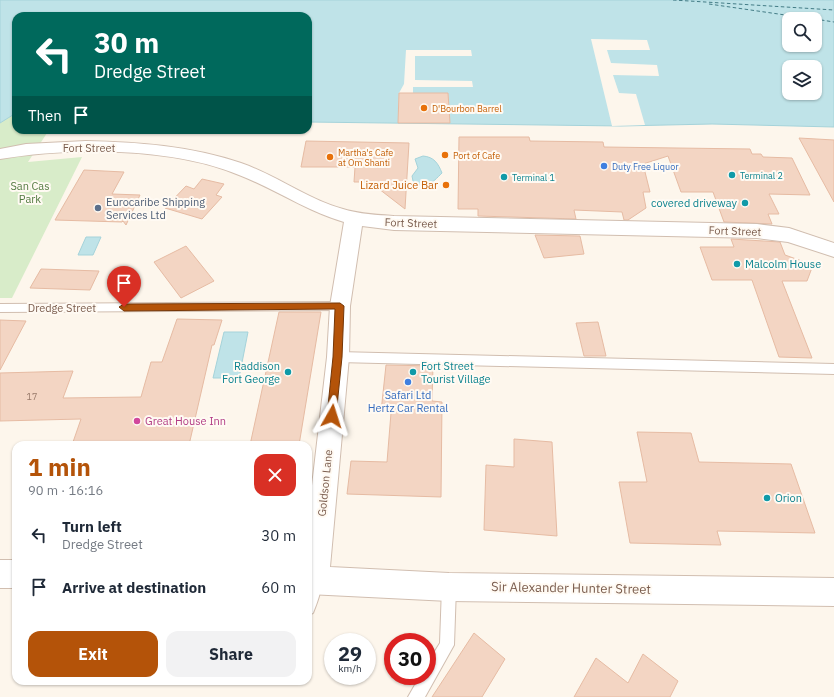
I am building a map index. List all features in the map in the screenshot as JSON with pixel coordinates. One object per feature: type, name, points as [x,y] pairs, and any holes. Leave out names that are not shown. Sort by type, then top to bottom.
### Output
[{"type":"street","name":"Fort Street","points":[[0,154],[37,148],[79,147],[176,152],[234,166],[328,211],[354,219],[394,223],[757,230],[790,235],[834,250]]},
{"type":"street","name":"Goldson Lane","points":[[312,573],[338,357],[340,306],[354,219]]},
{"type":"street","points":[[0,574],[12,574]]},
{"type":"street","name":"Sir Alexander Hunter Street","points":[[312,581],[449,587],[834,592]]},
{"type":"lane","name":"Dredge Street","points":[[0,308],[340,306]]},
{"type":"lane","points":[[338,357],[834,369]]},
{"type":"lane","points":[[416,697],[447,645],[449,587]]},
{"type":"green space","name":"San Cas Park","points":[[12,114],[12,134],[46,134],[28,162],[82,157],[12,298],[0,298],[0,123]]},
{"type":"water","points":[[0,0],[834,0],[834,127],[712,124],[621,126],[312,122],[312,12],[12,12],[12,116],[0,123]]},
{"type":"water","points":[[423,156],[435,161],[442,173],[432,183],[425,186],[417,184],[413,181],[412,176],[418,168],[415,159]]},
{"type":"water","points":[[86,237],[101,237],[93,255],[78,255]]},
{"type":"water","points":[[224,332],[248,332],[239,378],[213,378]]},
{"type":"pier","points":[[591,39],[647,40],[650,50],[607,50],[611,63],[657,65],[659,76],[613,75],[619,93],[636,94],[645,125],[612,126]]},
{"type":"pier","points":[[406,50],[471,50],[472,56],[415,56],[415,80],[472,81],[473,87],[413,87],[413,93],[448,93],[450,123],[398,123],[399,93],[404,84]]},
{"type":"building","name":"D'Bourbon Barrel","points":[[399,93],[448,93],[450,123],[398,123]]},
{"type":"building","points":[[459,137],[529,137],[530,141],[603,142],[604,147],[750,149],[752,154],[761,154],[763,157],[792,158],[810,195],[769,194],[779,214],[768,214],[772,224],[724,222],[713,192],[681,192],[668,156],[643,164],[650,192],[643,192],[646,208],[628,220],[624,220],[622,212],[574,210],[576,219],[478,216],[478,209],[458,209]]},
{"type":"building","points":[[799,138],[834,140],[834,202]]},
{"type":"building","points":[[306,141],[409,143],[405,209],[370,182],[354,182],[355,167],[301,167]]},
{"type":"building","name":"Eurocaribe Shipping Services Ltd","points":[[84,170],[124,172],[112,194],[140,195],[126,225],[123,221],[55,220]]},
{"type":"building","points":[[202,179],[224,184],[216,195],[222,197],[202,219],[165,208],[186,186],[194,189]]},
{"type":"building","points":[[535,235],[580,236],[584,254],[544,258]]},
{"type":"building","points":[[731,239],[780,242],[785,255],[813,265],[807,281],[782,281],[812,358],[779,357],[752,280],[712,280],[700,247],[734,247]]},
{"type":"building","points":[[186,246],[214,281],[181,298],[154,262]]},
{"type":"building","points":[[41,269],[99,271],[90,290],[30,288]]},
{"type":"building","name":"Raddison Fort George","points":[[279,312],[321,312],[300,441],[251,441]]},
{"type":"building","points":[[177,319],[222,320],[214,345],[212,345],[190,441],[73,441],[81,419],[0,421],[0,373],[73,371],[63,398],[141,397],[151,362],[162,362]]},
{"type":"building","points":[[0,320],[26,321],[0,370]]},
{"type":"building","points":[[598,322],[606,356],[584,356],[576,323]]},
{"type":"building","points":[[386,365],[433,366],[432,401],[442,402],[441,497],[347,494],[351,461],[387,462],[391,413],[381,412]]},
{"type":"building","points":[[637,432],[691,433],[699,462],[791,464],[815,533],[717,531],[721,545],[630,543],[619,482],[647,482]]},
{"type":"building","points":[[514,439],[552,442],[557,536],[484,530],[486,465],[514,467]]},
{"type":"building","points":[[474,633],[505,659],[482,697],[432,697]]},
{"type":"building","points":[[643,654],[678,681],[670,697],[574,697],[596,658],[628,683]]},
{"type":"ferry route","points":[[673,0],[834,10]]},
{"type":"ferry route","points":[[709,4],[782,15]]},
{"type":"ferry route","points":[[822,20],[834,22]]},
{"type":"place","name":"D'Bourbon Barrel","points":[[424,108]]},
{"type":"place","name":"Port of Cafe","points":[[445,155]]},
{"type":"place","name":"Martha's Cafe at Om Shanti","points":[[330,157]]},
{"type":"place","name":"Duty Free Liquor","points":[[604,166]]},
{"type":"place","name":"Terminal 2","points":[[732,175]]},
{"type":"place","name":"Terminal 1","points":[[504,177]]},
{"type":"place","name":"Lizard Juice Bar","points":[[446,185]]},
{"type":"place","name":"covered driveway","points":[[745,203]]},
{"type":"place","name":"Eurocaribe Shipping Services Ltd","points":[[98,208]]},
{"type":"place","name":"Malcolm House","points":[[737,264]]},
{"type":"place","name":"Raddison Fort George","points":[[288,372]]},
{"type":"place","name":"Fort Street Tourist Village","points":[[413,372]]},
{"type":"place","name":"Safari Ltd Hertz Car Rental","points":[[408,382]]},
{"type":"place","name":"Great House Inn","points":[[137,421]]},
{"type":"place","name":"Orion","points":[[767,498]]},
{"type":"route","points":[[124,307],[340,306],[338,357],[332,416]]}]
